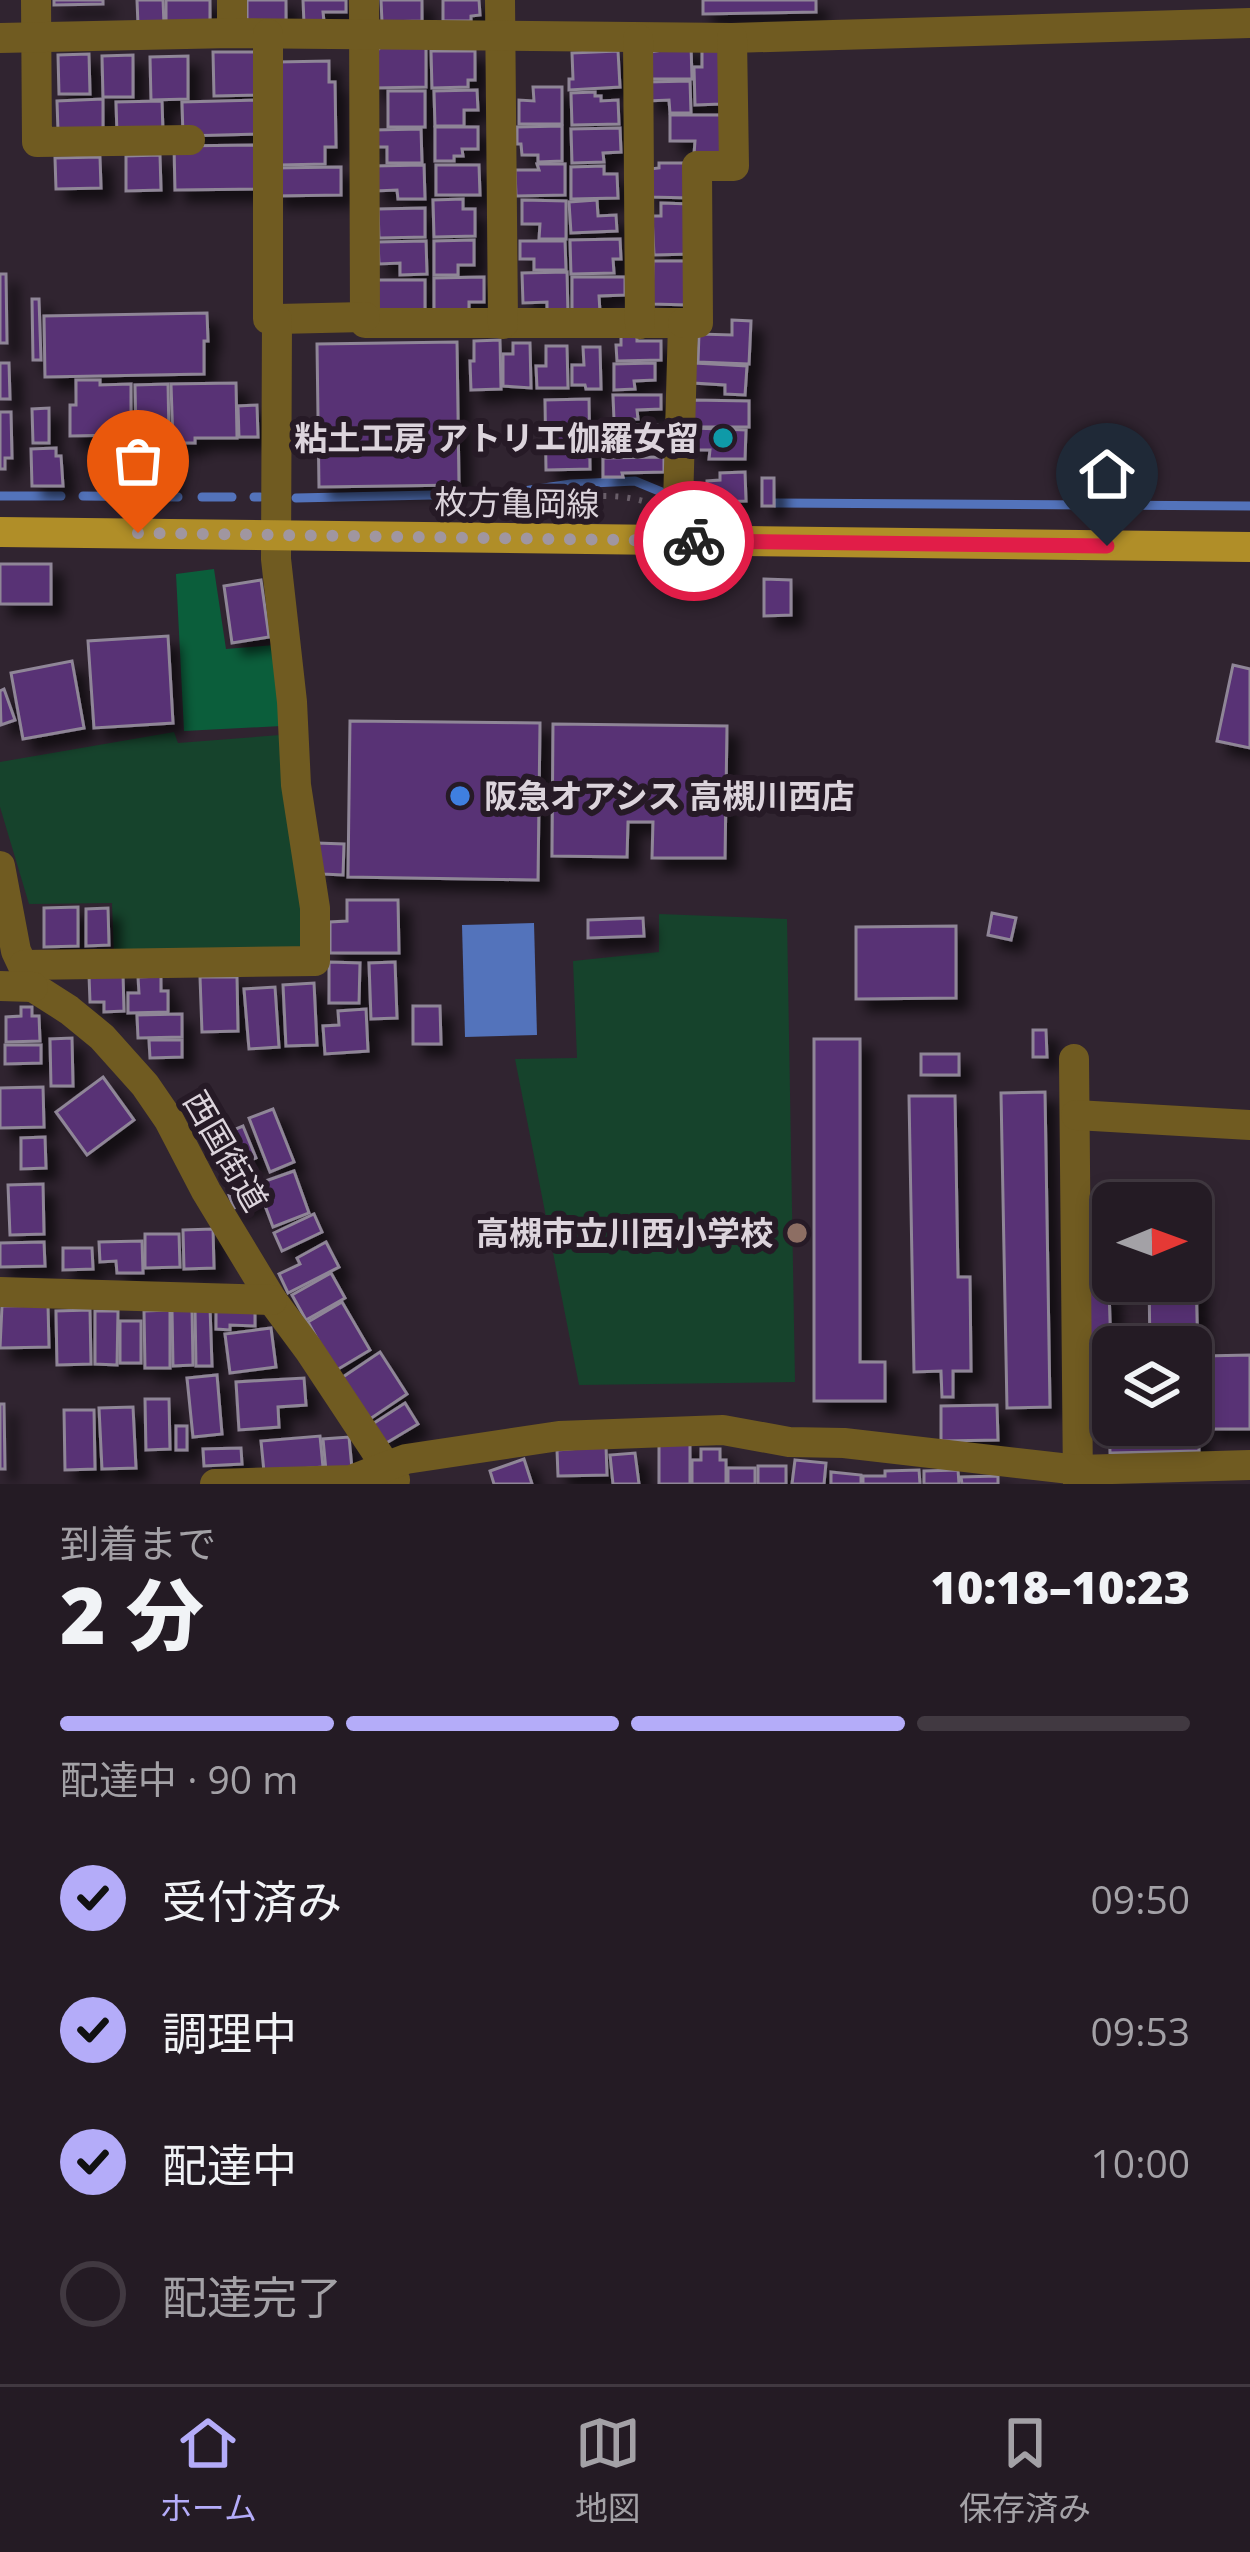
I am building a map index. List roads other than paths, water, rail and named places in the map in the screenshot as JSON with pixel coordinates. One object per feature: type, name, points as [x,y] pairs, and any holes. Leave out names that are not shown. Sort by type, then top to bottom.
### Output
[{"type":"main road","name":"枚方亀岡線","points":[[0,532],[1250,547]]},
{"type":"street","points":[[35,0],[37,142],[190,140]]},
{"type":"street","points":[[232,0],[232,33]]},
{"type":"street","points":[[364,0],[364,323],[698,323],[697,166],[734,166],[732,38]]},
{"type":"street","points":[[500,0],[502,324]]},
{"type":"street","points":[[1020,0],[1021,32]]},
{"type":"street","points":[[0,38],[232,33],[732,38],[1250,22]]},
{"type":"street","points":[[268,34],[268,320],[365,317]]},
{"type":"street","points":[[638,39],[640,324]]},
{"type":"street","points":[[0,866],[19,979],[315,961],[315,908],[296,785],[276,560],[277,319]]},
{"type":"street","points":[[676,541],[683,323]]},
{"type":"street","name":"西国街道","points":[[19,979],[102,1037],[145,1085],[272,1300],[391,1475]]},
{"type":"street","points":[[1074,1059],[1078,1477]]},
{"type":"street","points":[[1076,1114],[1250,1125]]},
{"type":"street","points":[[0,1292],[272,1300]]},
{"type":"street","points":[[215,1484],[391,1475],[406,1459],[559,1436],[723,1430],[1078,1477],[1250,1465]]},
{"type":"water","points":[[534,923],[537,1035],[465,1037],[462,925]]},
{"type":"waterway","points":[[517,492],[635,481],[664,493]]},
{"type":"waterway","points":[[296,498],[477,494]]},
{"type":"waterway","points":[[0,496],[61,496]]},
{"type":"waterway","points":[[83,496],[178,497]]},
{"type":"waterway","points":[[202,497],[232,497]]},
{"type":"waterway","points":[[254,497],[260,497]]},
{"type":"waterway","points":[[776,503],[1250,506]]},
{"type":"waterway","points":[[689,504],[719,504]]},
{"type":"place","name":"粘土工房 アトリエ伽羅女留","points":[[723,438]]},
{"type":"place","name":"阪急オアシス 高槻川西店","points":[[460,796]]},
{"type":"place","name":"高槻市立川西小学校","points":[[797,1233]]}]
